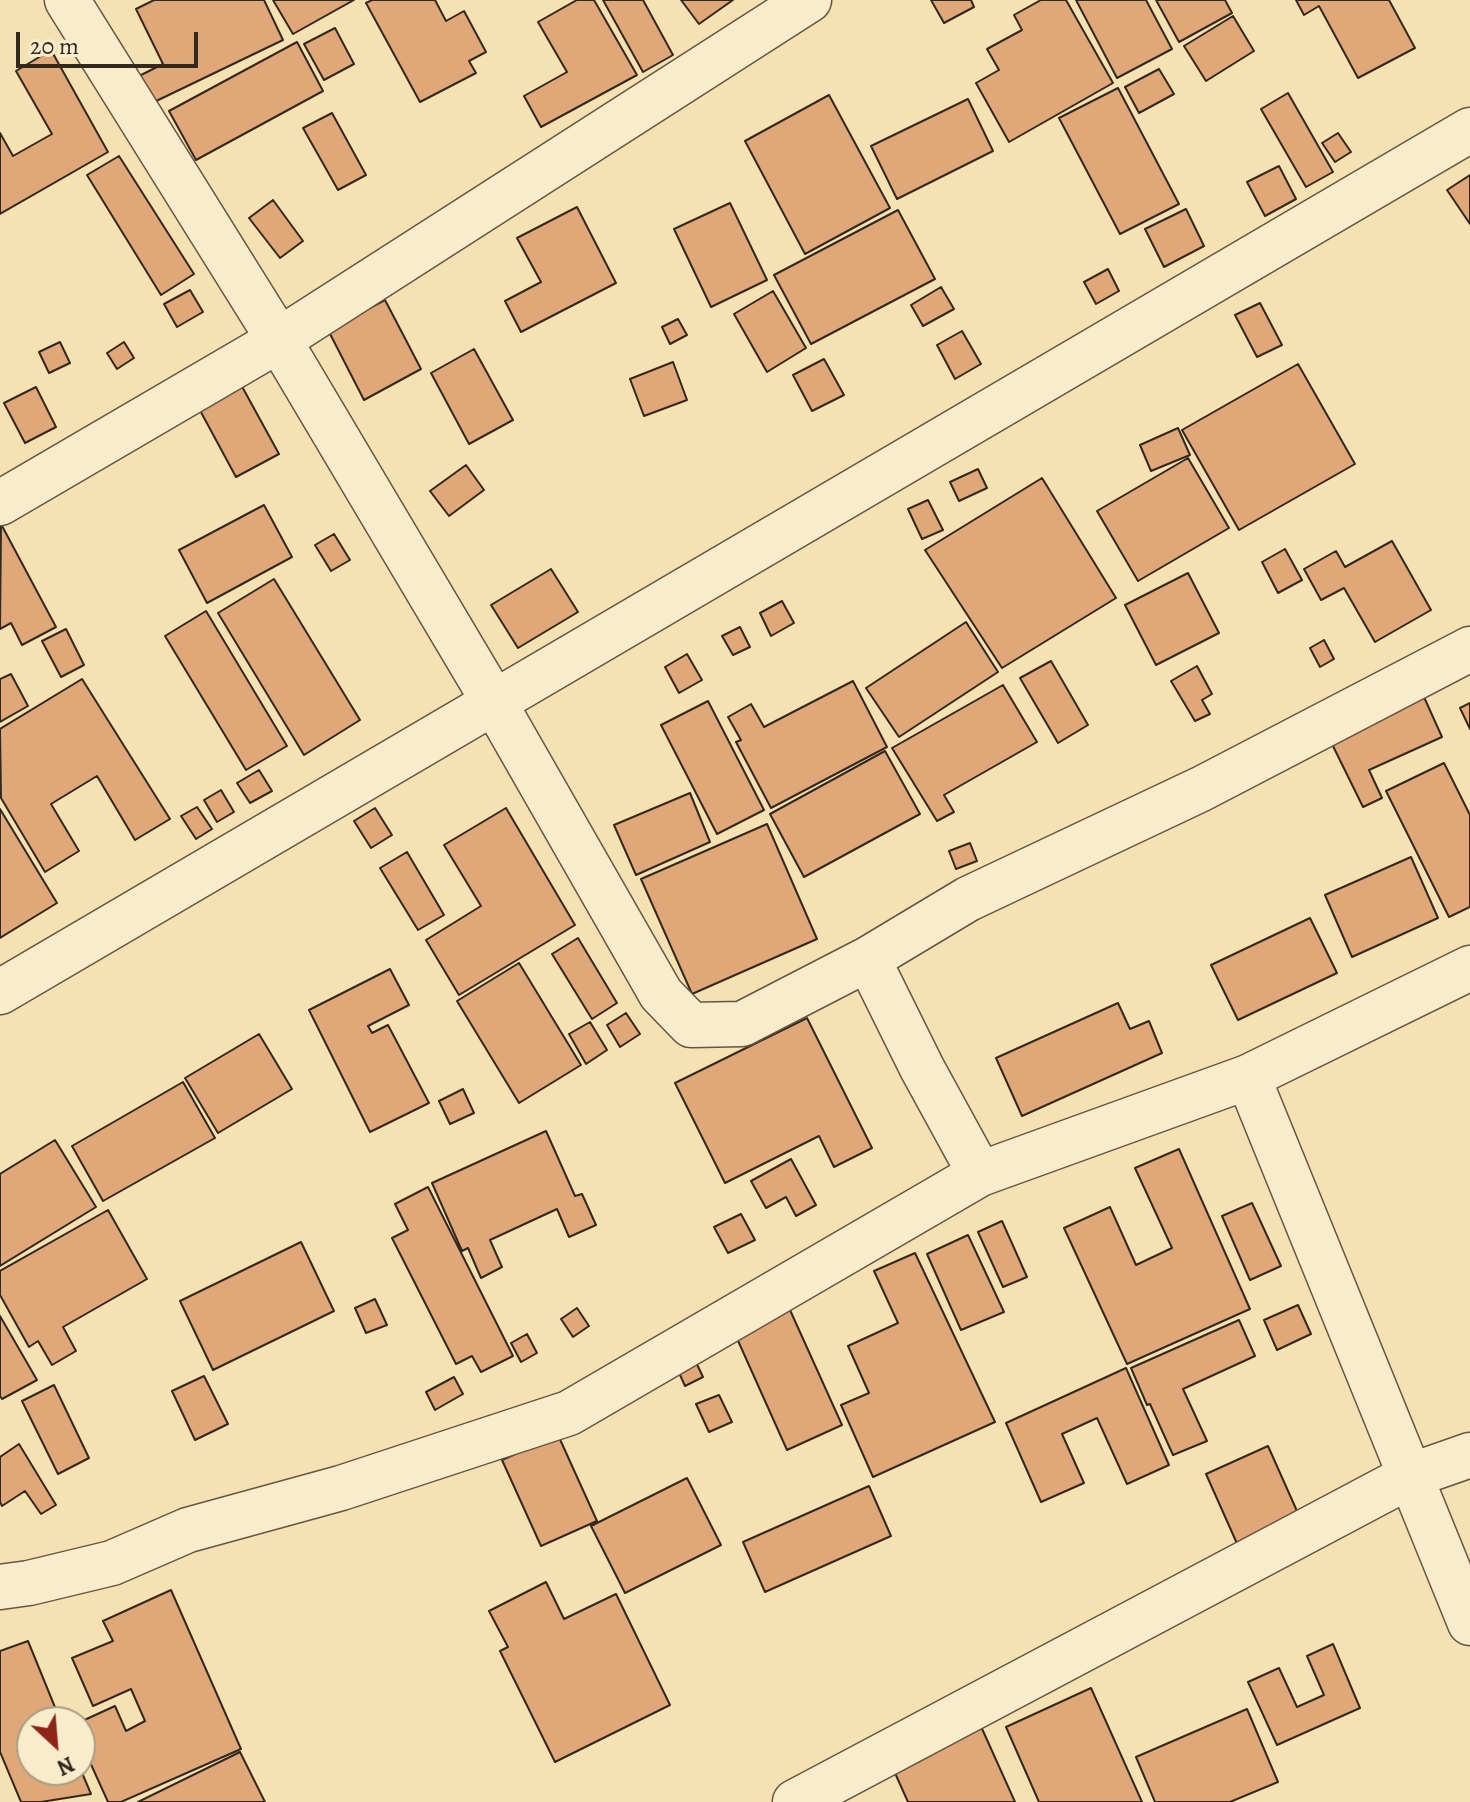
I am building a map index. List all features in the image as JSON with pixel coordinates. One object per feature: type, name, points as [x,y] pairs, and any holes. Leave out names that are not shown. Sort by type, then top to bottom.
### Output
[{"type":"street","points":[[67,0],[279,340],[494,702],[661,994],[691,1025],[742,1024],[868,959],[968,899],[1201,789],[1470,649]]},
{"type":"street","points":[[0,503],[279,340],[809,0]]},
{"type":"street","points":[[0,992],[1470,130]]},
{"type":"street","points":[[868,959],[922,1068],[980,1174]]},
{"type":"street","points":[[0,1587],[112,1563],[188,1530],[341,1488],[569,1413],[980,1174],[1248,1077],[1470,968]]},
{"type":"street","points":[[1248,1077],[1470,1623]]},
{"type":"street","points":[[795,1802],[1410,1476],[1470,1455]]},
{"type":"building","points":[[154,0],[264,0],[283,40],[150,104],[137,77],[163,64],[136,9]]},
{"type":"building","points":[[273,0],[354,0],[293,34]]},
{"type":"building","points":[[372,0],[435,0],[446,21],[464,11],[486,52],[469,61],[476,73],[420,102],[366,3]]},
{"type":"building","points":[[577,0],[594,0],[637,75],[541,127],[524,96],[567,72],[538,22]]},
{"type":"building","points":[[603,0],[643,0],[673,55],[643,72]]},
{"type":"building","points":[[681,0],[733,0],[699,24]]},
{"type":"building","points":[[931,0],[971,0],[974,7],[944,23]]},
{"type":"building","points":[[1041,0],[1066,0],[1113,83],[1009,142],[976,83],[999,70],[987,49],[1022,30],[1014,15]]},
{"type":"building","points":[[1076,0],[1146,0],[1172,49],[1117,78]]},
{"type":"building","points":[[1156,0],[1225,0],[1232,13],[1179,42]]},
{"type":"building","points":[[1296,0],[1389,0],[1415,48],[1358,78],[1319,6],[1304,15]]},
{"type":"building","points":[[1233,16],[1254,51],[1206,81],[1184,46]]},
{"type":"building","points":[[335,28],[354,64],[324,80],[304,44]]},
{"type":"building","points":[[297,42],[323,91],[196,160],[169,111]]},
{"type":"building","points":[[51,50],[108,152],[0,214],[0,133],[13,156],[52,134],[16,71]]},
{"type":"building","points":[[1159,69],[1174,94],[1139,113],[1125,87]]},
{"type":"building","points":[[1118,88],[1179,204],[1120,234],[1059,118]]},
{"type":"building","points":[[1288,93],[1333,172],[1306,187],[1261,109]]},
{"type":"building","points":[[829,95],[890,208],[805,254],[745,141]]},
{"type":"building","points":[[968,99],[993,151],[897,199],[871,146]]},
{"type":"building","points":[[332,113],[366,175],[338,190],[303,128]]},
{"type":"building","points":[[1338,133],[1351,152],[1335,162],[1322,143]]},
{"type":"building","points":[[119,156],[194,274],[161,295],[87,175]]},
{"type":"building","points":[[1279,166],[1296,199],[1265,216],[1247,182]]},
{"type":"building","points":[[1470,175],[1470,224],[1447,190]]},
{"type":"building","points":[[273,200],[303,241],[280,258],[249,218]]},
{"type":"building","points":[[730,203],[767,280],[711,307],[674,229]]},
{"type":"building","points":[[577,207],[616,283],[521,332],[505,301],[541,282],[517,238]]},
{"type":"building","points":[[1186,209],[1204,246],[1164,267],[1145,229]]},
{"type":"building","points":[[898,210],[935,279],[811,344],[774,275]]},
{"type":"building","points":[[1108,269],[1119,291],[1096,304],[1084,282]]},
{"type":"building","points":[[941,287],[954,309],[923,326],[911,305]]},
{"type":"building","points":[[190,290],[203,312],[177,327],[164,304]]},
{"type":"building","points":[[773,291],[806,348],[767,372],[734,314]]},
{"type":"building","points":[[385,300],[421,369],[364,400],[328,330]]},
{"type":"building","points":[[1260,303],[1282,345],[1257,357],[1235,315]]},
{"type":"building","points":[[678,319],[687,335],[670,344],[662,327]]},
{"type":"building","points":[[962,331],[981,364],[955,379],[937,345]]},
{"type":"building","points":[[60,342],[70,363],[49,373],[39,352]]},
{"type":"building","points":[[124,342],[134,358],[117,369],[107,353]]},
{"type":"building","points":[[474,349],[513,420],[469,444],[431,373]]},
{"type":"building","points":[[824,359],[844,395],[812,411],[793,375]]},
{"type":"building","points":[[673,362],[687,400],[644,416],[630,379]]},
{"type":"building","points":[[1298,364],[1355,464],[1239,530],[1182,430]]},
{"type":"building","points":[[239,381],[279,454],[236,477],[196,403]]},
{"type":"building","points":[[36,387],[56,427],[25,443],[4,403]]},
{"type":"building","points":[[1178,428],[1190,455],[1151,471],[1140,445]]},
{"type":"building","points":[[1188,458],[1229,528],[1138,581],[1097,511]]},
{"type":"building","points":[[466,465],[484,490],[449,516],[430,491]]},
{"type":"building","points":[[978,469],[987,488],[959,501],[950,482]]},
{"type":"building","points":[[1042,478],[1116,598],[1002,668],[925,550]]},
{"type":"building","points":[[928,500],[943,530],[922,539],[908,509]]},
{"type":"building","points":[[264,505],[292,557],[207,603],[179,550]]},
{"type":"building","points":[[1,524],[56,627],[22,645],[11,623],[0,629]]},
{"type":"building","points":[[334,534],[350,560],[331,571],[315,545]]},
{"type":"building","points":[[1392,541],[1431,610],[1375,642],[1344,588],[1321,600],[1304,569],[1336,551],[1345,567]]},
{"type":"building","points":[[1285,549],[1302,580],[1278,593],[1262,562]]},
{"type":"building","points":[[551,569],[578,612],[518,648],[491,605]]},
{"type":"building","points":[[1188,573],[1219,633],[1156,665],[1125,605]]},
{"type":"building","points":[[274,579],[360,720],[304,755],[218,613]]},
{"type":"building","points":[[782,601],[794,623],[771,636],[760,613]]},
{"type":"building","points":[[206,611],[287,746],[246,770],[165,636]]},
{"type":"building","points":[[966,622],[998,672],[899,737],[866,688]]},
{"type":"building","points":[[740,627],[750,647],[733,655],[722,636]]},
{"type":"building","points":[[66,629],[84,665],[61,677],[42,641]]},
{"type":"building","points":[[1324,640],[1334,659],[1320,667],[1310,648]]},
{"type":"building","points":[[687,654],[702,680],[679,693],[665,667]]},
{"type":"building","points":[[1051,661],[1088,725],[1058,743],[1020,678]]},
{"type":"building","points":[[1197,666],[1212,694],[1202,700],[1210,714],[1195,721],[1171,681]]},
{"type":"building","points":[[11,674],[28,706],[0,722],[0,679]]},
{"type":"building","points":[[82,679],[170,819],[135,840],[97,776],[51,804],[79,851],[45,872],[1,798],[0,729]]},
{"type":"building","points":[[853,681],[887,747],[771,808],[736,742],[741,740],[728,717],[751,704],[764,727]]},
{"type":"building","points":[[1003,685],[1037,742],[944,795],[954,812],[937,821],[892,748]]},
{"type":"building","points":[[1424,697],[1442,737],[1369,770],[1382,798],[1363,807],[1330,740]]},
{"type":"building","points":[[708,701],[764,810],[717,834],[661,725]]},
{"type":"building","points":[[1470,703],[1470,729],[1460,708]]},
{"type":"building","points":[[885,751],[920,814],[804,877],[770,814]]},
{"type":"building","points":[[1444,763],[1470,815],[1470,907],[1449,917],[1386,791]]},
{"type":"building","points":[[259,770],[272,791],[250,803],[237,783]]},
{"type":"building","points":[[221,790],[234,812],[217,822],[204,800]]},
{"type":"building","points":[[690,793],[710,842],[636,875],[614,825]]},
{"type":"building","points":[[197,807],[212,829],[196,839],[181,816]]},
{"type":"building","points":[[375,808],[392,835],[371,848],[354,821]]},
{"type":"building","points":[[506,808],[575,925],[459,995],[426,940],[481,906],[444,845]]},
{"type":"building","points":[[0,809],[57,903],[0,938]]},
{"type":"building","points":[[767,824],[817,939],[692,994],[641,879]]},
{"type":"building","points":[[970,843],[977,861],[956,869],[949,851]]},
{"type":"building","points":[[407,852],[444,915],[418,930],[380,868]]},
{"type":"building","points":[[1411,857],[1438,918],[1352,957],[1325,895]]},
{"type":"building","points":[[1310,918],[1337,973],[1238,1020],[1211,965]]},
{"type":"building","points":[[578,938],[617,1003],[592,1019],[552,954]]},
{"type":"building","points":[[519,963],[581,1065],[519,1103],[457,1001]]},
{"type":"building","points":[[390,969],[409,1005],[368,1026],[372,1033],[388,1025],[429,1103],[370,1132],[309,1010]]},
{"type":"building","points":[[1118,1003],[1130,1029],[1149,1021],[1162,1053],[1022,1116],[996,1058]]},
{"type":"building","points":[[626,1013],[640,1034],[620,1047],[607,1025]]},
{"type":"building","points":[[807,1018],[872,1148],[834,1167],[819,1136],[725,1183],[675,1083]]},
{"type":"building","points":[[590,1022],[607,1050],[586,1064],[569,1034]]},
{"type":"building","points":[[259,1034],[292,1089],[218,1133],[185,1078]]},
{"type":"building","points":[[183,1082],[215,1138],[103,1201],[72,1146]]},
{"type":"building","points":[[463,1089],[474,1113],[450,1124],[439,1101]]},
{"type":"building","points":[[546,1131],[575,1196],[582,1194],[596,1225],[569,1237],[557,1209],[490,1240],[502,1267],[481,1278],[468,1248],[462,1251],[432,1183]]},
{"type":"building","points":[[55,1140],[96,1207],[0,1266],[0,1174]]},
{"type":"building","points":[[1179,1149],[1250,1309],[1127,1364],[1064,1228],[1110,1207],[1136,1265],[1172,1248],[1135,1168]]},
{"type":"building","points":[[791,1159],[816,1205],[796,1216],[786,1197],[766,1208],[751,1181]]},
{"type":"building","points":[[428,1187],[513,1356],[481,1372],[472,1356],[456,1364],[392,1238],[408,1230],[395,1204]]},
{"type":"building","points":[[1252,1203],[1281,1266],[1250,1280],[1222,1216]]},
{"type":"building","points":[[108,1210],[147,1279],[63,1327],[76,1351],[52,1365],[38,1341],[29,1347],[0,1295],[0,1271]]},
{"type":"building","points":[[741,1214],[755,1240],[728,1253],[714,1227]]},
{"type":"building","points":[[1002,1221],[1027,1277],[1003,1287],[978,1232]]},
{"type":"building","points":[[968,1235],[1004,1312],[961,1330],[927,1254]]},
{"type":"building","points":[[301,1242],[334,1311],[213,1370],[180,1301]]},
{"type":"building","points":[[915,1253],[995,1422],[873,1477],[841,1405],[869,1393],[848,1346],[898,1323],[874,1271]]},
{"type":"building","points":[[375,1299],[387,1325],[366,1333],[355,1308]]},
{"type":"building","points":[[1298,1305],[1311,1334],[1277,1350],[1264,1320]]},
{"type":"building","points":[[577,1308],[589,1326],[573,1337],[561,1319]]},
{"type":"building","points":[[790,1310],[842,1425],[787,1450],[735,1334]]},
{"type":"building","points":[[0,1316],[37,1380],[2,1399],[0,1396]]},
{"type":"building","points":[[1239,1320],[1255,1356],[1183,1389],[1207,1441],[1173,1455],[1131,1368]]},
{"type":"building","points":[[527,1334],[537,1353],[521,1362],[511,1343]]},
{"type":"building","points":[[694,1358],[703,1377],[685,1386],[676,1366]]},
{"type":"building","points":[[1126,1368],[1169,1465],[1127,1484],[1097,1418],[1062,1434],[1084,1483],[1041,1502],[1006,1423]]},
{"type":"building","points":[[204,1376],[228,1424],[195,1440],[172,1391]]},
{"type":"building","points":[[454,1377],[463,1394],[435,1410],[426,1392]]},
{"type":"building","points":[[54,1385],[89,1458],[58,1474],[22,1401]]},
{"type":"building","points":[[719,1395],[732,1422],[709,1432],[696,1404]]},
{"type":"building","points":[[558,1435],[597,1521],[541,1546],[502,1460]]},
{"type":"building","points":[[19,1444],[56,1505],[41,1514],[25,1491],[2,1506],[0,1502],[0,1457]]},
{"type":"building","points":[[1268,1446],[1305,1529],[1243,1557],[1206,1474]]},
{"type":"building","points":[[687,1478],[721,1545],[625,1593],[591,1526]]},
{"type":"building","points":[[869,1486],[891,1536],[765,1592],[743,1542]]},
{"type":"building","points":[[546,1582],[564,1619],[616,1594],[670,1705],[555,1762],[500,1651],[508,1647],[489,1611]]},
{"type":"building","points":[[171,1590],[241,1749],[121,1802],[108,1802],[96,1776],[96,1715],[115,1706],[126,1731],[145,1721],[131,1689],[93,1706],[72,1658],[113,1641],[103,1621]]},
{"type":"building","points":[[28,1641],[54,1706],[16,1706],[16,1786],[88,1786],[91,1794],[21,1802],[0,1752],[0,1651]]},
{"type":"building","points":[[1333,1644],[1360,1708],[1277,1745],[1248,1682],[1279,1668],[1297,1707],[1324,1695],[1307,1656]]},
{"type":"building","points":[[1091,1688],[1142,1802],[1039,1802],[1006,1727]]},
{"type":"building","points":[[1247,1709],[1278,1782],[1230,1802],[1155,1802],[1136,1757]]},
{"type":"building","points":[[979,1722],[1015,1802],[908,1802],[890,1762]]},
{"type":"building","points":[[240,1752],[265,1802],[138,1802]]}]
